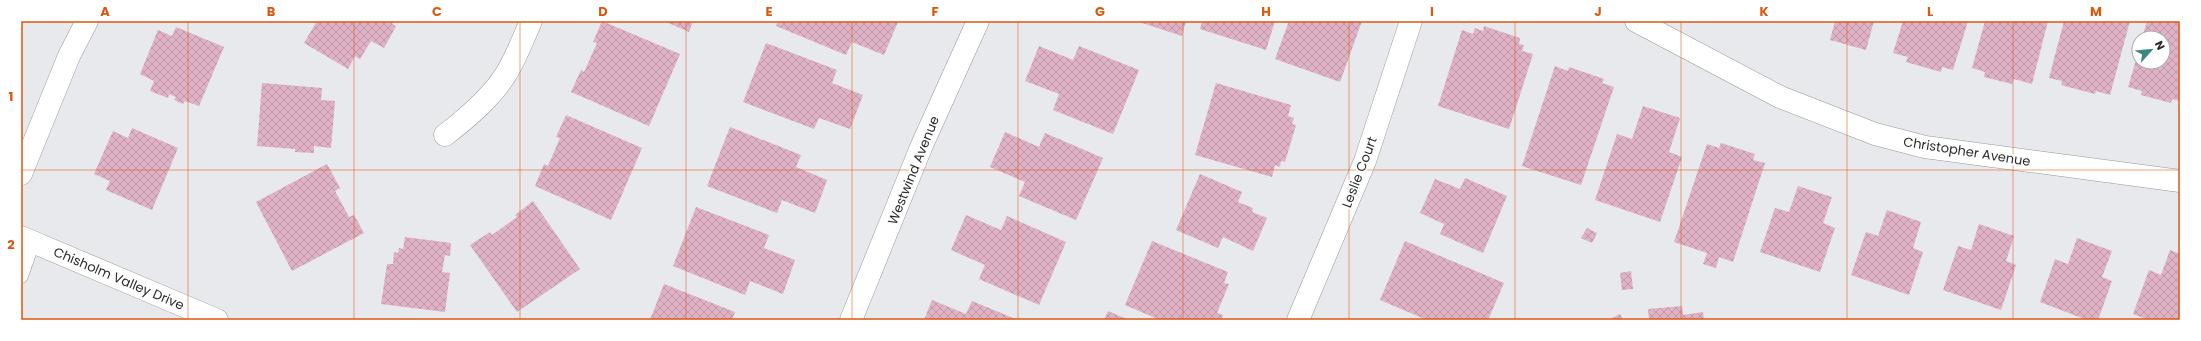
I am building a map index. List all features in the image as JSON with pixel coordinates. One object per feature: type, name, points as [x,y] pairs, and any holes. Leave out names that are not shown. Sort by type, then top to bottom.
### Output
[{"type":"street","points":[[21,174],[69,56],[87,21]]},
{"type":"street","points":[[445,135],[467,117],[492,92],[505,75],[530,21]]},
{"type":"street","name":"Westwind Avenue","points":[[851,320],[922,145],[978,21]]},
{"type":"street","name":"Leslie Court","points":[[1298,320],[1365,161],[1411,21]]},
{"type":"street","name":"Christopher Avenue","points":[[1636,21],[1780,98],[1875,134],[1925,147],[2180,181]]},
{"type":"street","name":"Chisholm Valley Drive","points":[[27,239],[217,320]]},
{"type":"lane","points":[[21,276],[27,239]]},
{"type":"building","points":[[317,21],[394,21],[392,24],[396,26],[384,48],[371,41],[360,59],[355,56],[348,69],[304,43]]},
{"type":"building","points":[[602,21],[680,54],[649,126],[571,92],[581,70],[584,72],[597,43],[593,42]]},
{"type":"building","points":[[664,21],[693,21],[689,32]]},
{"type":"building","points":[[778,21],[898,22],[884,55],[852,42],[846,55],[776,26]]},
{"type":"building","points":[[1136,21],[1186,21],[1182,36]]},
{"type":"building","points":[[1202,21],[1275,21],[1266,50],[1200,29]]},
{"type":"building","points":[[1289,21],[1362,21],[1340,82],[1275,59]]},
{"type":"building","points":[[1835,21],[1874,21],[1866,50],[1830,40]]},
{"type":"building","points":[[1903,21],[1968,21],[1953,70],[1942,67],[1941,72],[1906,62],[1908,57],[1893,53]]},
{"type":"building","points":[[1985,21],[2048,21],[2032,84],[2014,79],[2012,84],[1984,77],[1985,72],[1972,68]]},
{"type":"building","points":[[2064,21],[2130,21],[2110,95],[2096,91],[2095,94],[2061,85],[2062,81],[2049,78]]},
{"type":"building","points":[[2147,21],[2180,21],[2180,101],[2172,99],[2171,103],[2141,95],[2142,91],[2128,87],[2133,70],[2171,70],[2171,30],[2144,30]]},
{"type":"building","points":[[1484,26],[1520,38],[1519,44],[1524,45],[1522,51],[1533,54],[1509,129],[1438,106],[1462,30],[1473,34],[1475,28],[1483,31]]},
{"type":"building","points":[[176,27],[224,47],[199,106],[185,101],[183,104],[174,100],[176,97],[169,94],[168,98],[150,91],[154,81],[140,74],[158,30],[172,36]]},
{"type":"building","points":[[766,43],[837,70],[832,83],[863,95],[850,129],[819,118],[814,129],[743,102]]},
{"type":"building","points":[[1039,46],[1073,60],[1079,46],[1139,70],[1113,134],[1053,110],[1059,94],[1025,81]]},
{"type":"building","points":[[1555,66],[1568,71],[1569,67],[1604,79],[1602,83],[1614,87],[1581,185],[1522,166]]},
{"type":"building","points":[[262,83],[322,88],[321,100],[335,101],[331,148],[314,146],[314,153],[295,152],[295,149],[257,146]]},
{"type":"building","points":[[1216,83],[1291,105],[1288,116],[1294,118],[1292,124],[1296,125],[1285,162],[1281,161],[1280,167],[1275,165],[1272,177],[1195,155]]},
{"type":"building","points":[[1643,106],[1680,118],[1669,152],[1682,157],[1660,222],[1595,200],[1617,134],[1632,139]]},
{"type":"building","points":[[566,115],[642,148],[611,220],[535,186],[544,164],[548,166],[560,138],[556,137]]},
{"type":"building","points":[[730,127],[801,155],[796,167],[827,180],[815,213],[782,200],[777,213],[707,186]]},
{"type":"building","points":[[132,128],[178,148],[152,210],[106,190],[110,181],[94,174],[113,131],[128,138]]},
{"type":"building","points":[[1005,132],[1039,147],[1045,133],[1103,158],[1076,220],[1019,196],[1025,182],[990,167]]},
{"type":"building","points":[[1721,143],[1755,154],[1753,160],[1765,163],[1733,262],[1719,257],[1716,268],[1703,264],[1707,253],[1674,242],[1707,144],[1719,148]]},
{"type":"building","points":[[327,164],[340,188],[335,191],[349,217],[354,215],[364,233],[292,271],[256,202]]},
{"type":"building","points":[[1200,174],[1242,192],[1238,202],[1253,208],[1252,212],[1267,218],[1253,251],[1223,237],[1218,248],[1176,230]]},
{"type":"building","points":[[1465,178],[1507,196],[1483,253],[1440,234],[1444,224],[1420,213],[1435,179],[1460,189]]},
{"type":"building","points":[[1798,186],[1832,197],[1823,223],[1835,228],[1820,272],[1760,252],[1775,208],[1789,212]]},
{"type":"building","points":[[533,201],[580,269],[517,312],[470,245],[490,232],[492,235],[517,217],[515,215]]},
{"type":"building","points":[[696,207],[769,235],[764,248],[795,260],[783,294],[750,281],[745,295],[673,266]]},
{"type":"building","points":[[1887,210],[1921,222],[1913,248],[1923,252],[1909,295],[1851,275],[1866,232],[1878,236]]},
{"type":"building","points":[[966,215],[1001,230],[1007,216],[1066,242],[1039,305],[979,279],[985,265],[951,250]]},
{"type":"building","points":[[1979,224],[2014,236],[2006,261],[2016,265],[2001,310],[1943,290],[1958,246],[1971,250]]},
{"type":"building","points":[[1587,228],[1597,233],[1592,243],[1581,238]]},
{"type":"building","points":[[405,237],[451,243],[450,256],[445,255],[442,272],[450,273],[445,312],[381,304],[387,264],[393,264],[394,252],[398,253],[399,248],[403,249]]},
{"type":"building","points":[[2077,238],[2112,251],[2102,277],[2112,281],[2098,320],[2087,320],[2040,302],[2055,259],[2068,264]]},
{"type":"building","points":[[1152,241],[1228,272],[1224,283],[1229,284],[1217,313],[1223,315],[1221,320],[1160,320],[1125,305]]},
{"type":"building","points":[[1405,241],[1504,283],[1488,320],[1427,320],[1380,300]]},
{"type":"building","points":[[2170,250],[2180,254],[2180,320],[2149,320],[2133,314],[2149,270],[2161,275]]},
{"type":"building","points":[[1631,271],[1633,289],[1622,290],[1620,273]]},
{"type":"building","points":[[664,284],[735,312],[732,320],[650,320]]},
{"type":"building","points":[[932,300],[966,314],[972,301],[1018,320],[924,320]]},
{"type":"building","points":[[1682,306],[1683,315],[1703,312],[1704,320],[1649,320],[1648,309]]},
{"type":"building","points":[[1108,311],[1129,320],[1104,320]]},
{"type":"building","points":[[1620,314],[1623,320],[1608,320]]}]
